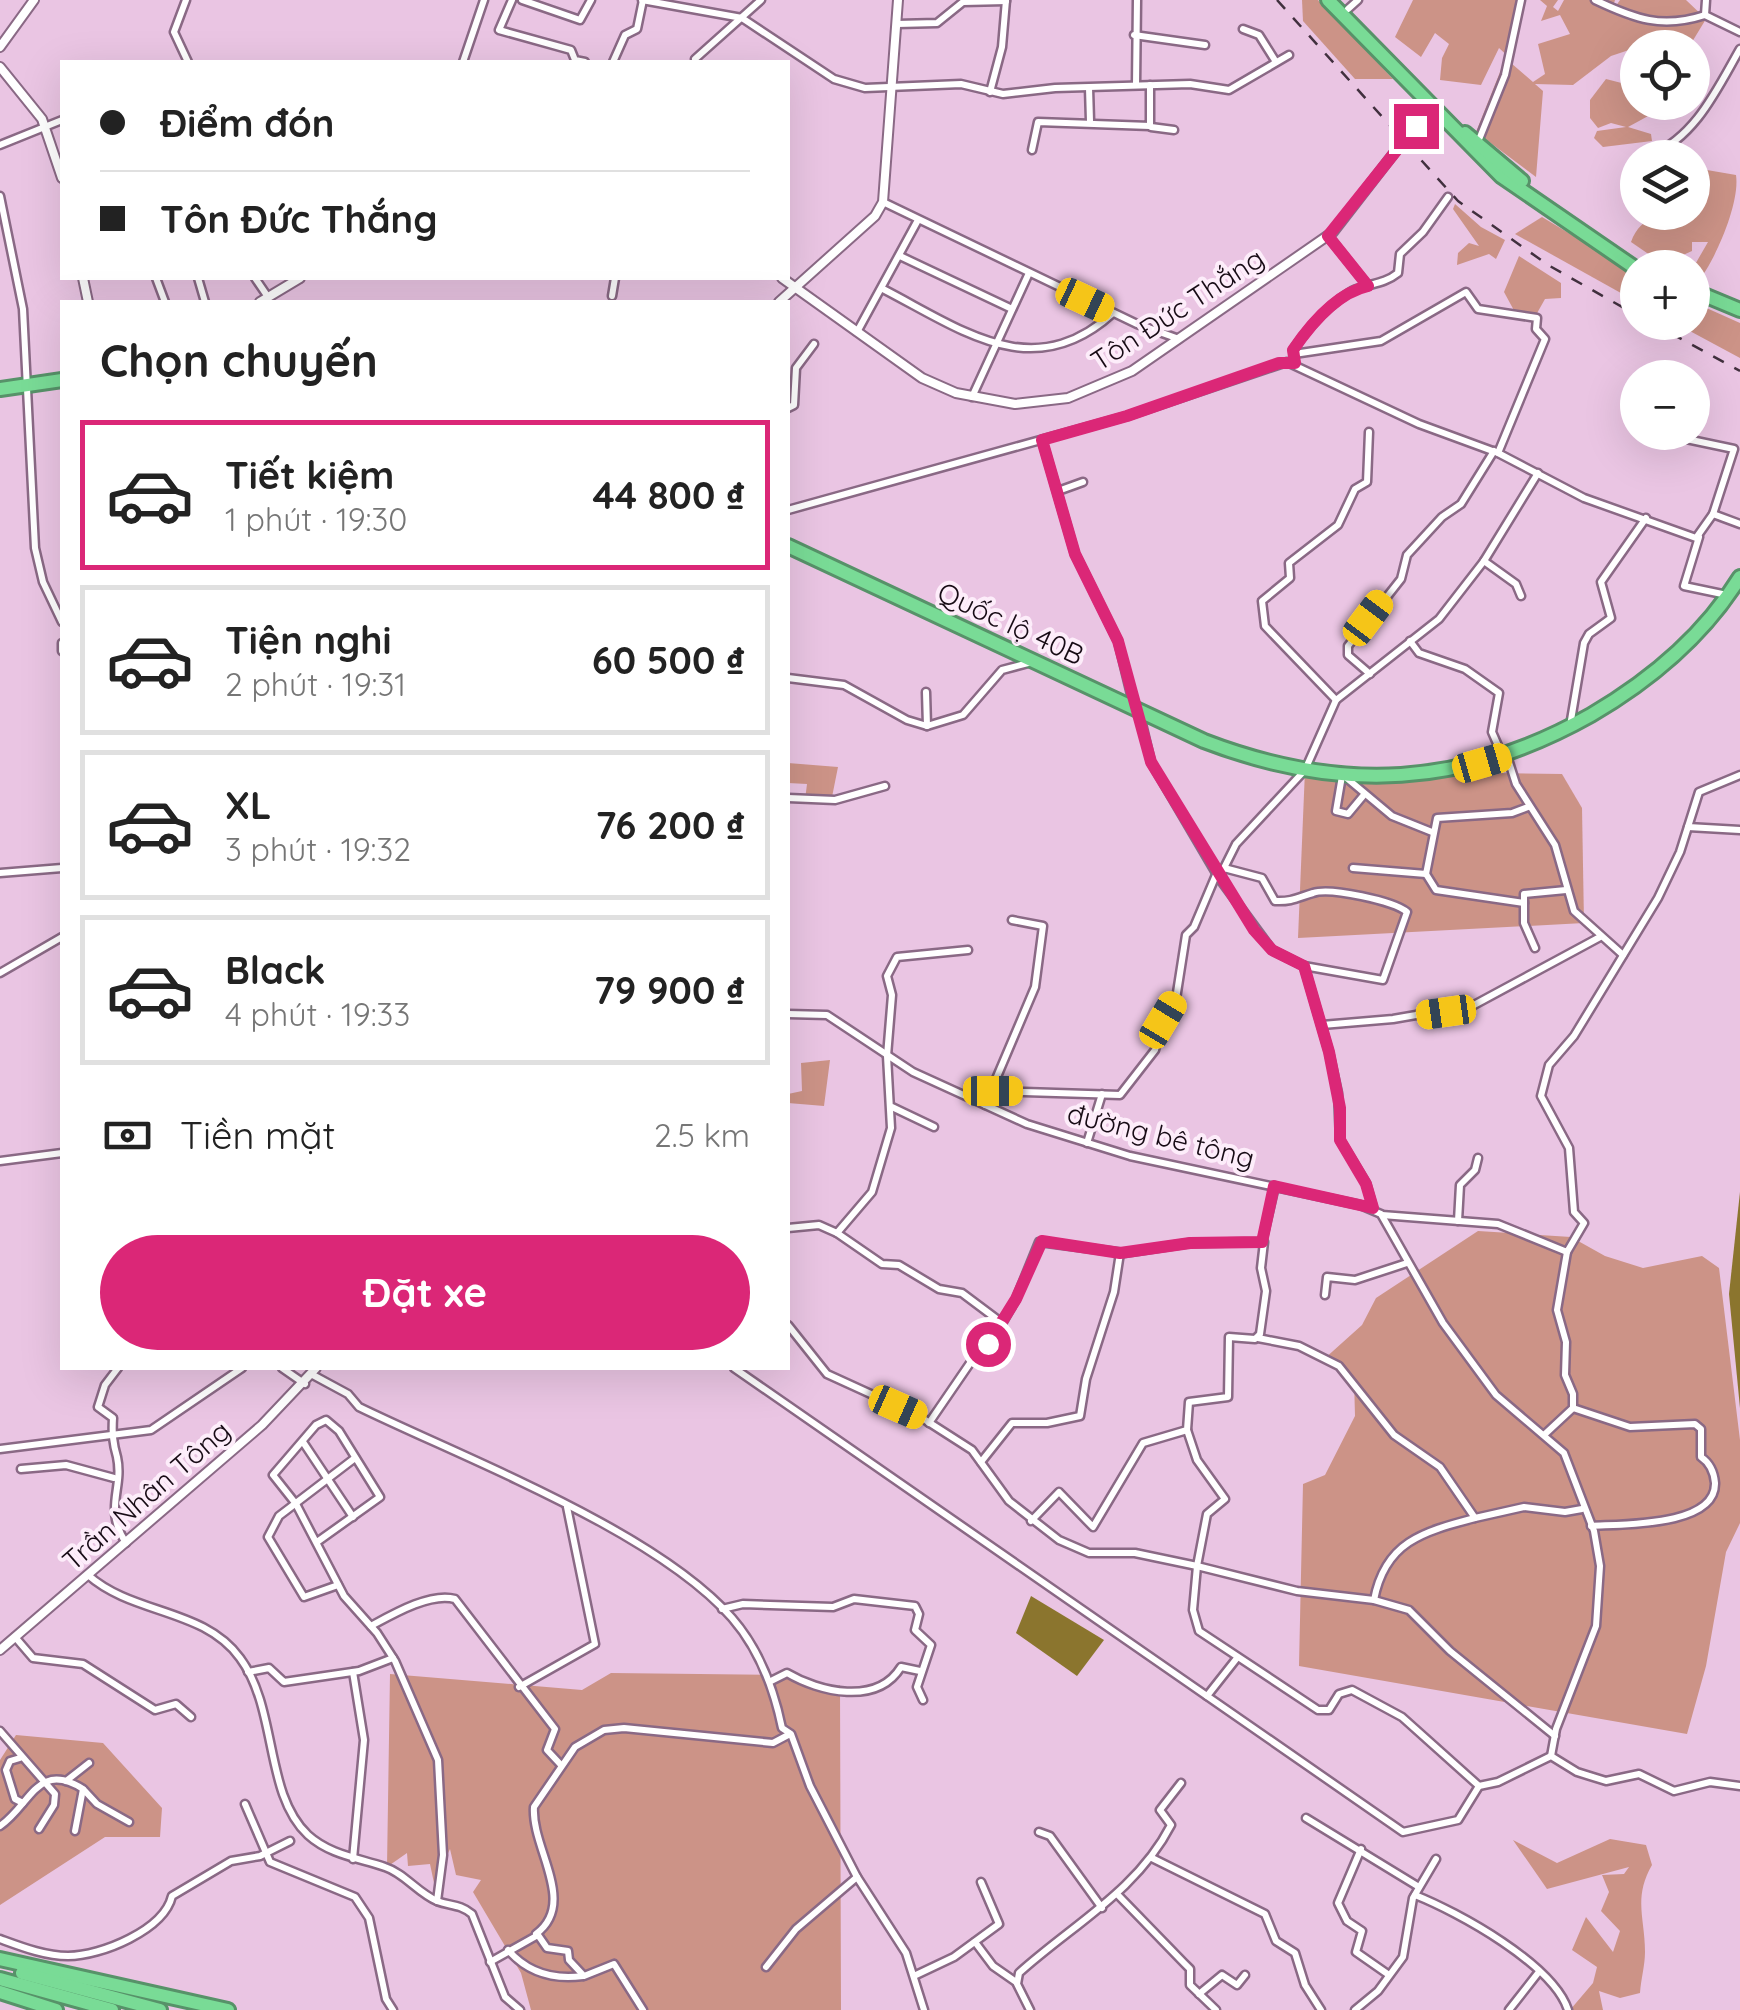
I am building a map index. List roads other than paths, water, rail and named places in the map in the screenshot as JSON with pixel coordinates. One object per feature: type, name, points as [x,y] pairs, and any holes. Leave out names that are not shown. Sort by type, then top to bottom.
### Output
[{"type":"highway","points":[[1328,0],[1501,176],[1620,258]]},
{"type":"highway","points":[[1349,3],[1478,143],[1577,222],[1620,250]]},
{"type":"highway","points":[[1710,298],[1740,310]]},
{"type":"highway","points":[[1710,307],[1740,318]]},
{"type":"highway","points":[[0,389],[60,380]]},
{"type":"highway","name":"Quốc lộ 40B","points":[[790,547],[1033,662],[1258,762],[1342,774],[1412,777],[1505,756],[1570,726],[1647,683],[1728,596],[1740,577]]},
{"type":"highway","points":[[0,1958],[228,2010]]},
{"type":"highway","points":[[0,1966],[160,2010]]},
{"type":"highway","points":[[0,1979],[112,2010]]},
{"type":"highway","points":[[0,1992],[56,2010]]},
{"type":"street","points":[[0,47],[34,0]]},
{"type":"street","points":[[186,0],[174,32],[187,60]]},
{"type":"street","points":[[464,60],[484,0]]},
{"type":"street","points":[[512,0],[499,30],[570,50],[575,60]]},
{"type":"street","points":[[522,0],[580,20],[591,0]]},
{"type":"street","points":[[614,60],[624,35],[637,29],[642,0],[742,18],[834,80],[855,87],[961,84],[990,92],[1196,84],[1229,90],[1288,55]]},
{"type":"street","points":[[695,58],[762,0]]},
{"type":"street","points":[[781,300],[875,216],[883,202],[898,0]]},
{"type":"street","points":[[897,24],[937,23],[963,2],[1006,0],[1002,46],[990,92]]},
{"type":"street","points":[[1136,85],[1137,0]]},
{"type":"street","points":[[1478,143],[1505,75],[1521,0]]},
{"type":"street","points":[[1596,0],[1648,23],[1678,24],[1706,15],[1740,32]]},
{"type":"street","points":[[1706,0],[1706,15]]},
{"type":"street","points":[[1244,29],[1259,36],[1277,62]]},
{"type":"street","points":[[1134,35],[1205,45]]},
{"type":"street","points":[[1677,140],[1698,120],[1740,49]]},
{"type":"street","points":[[0,67],[33,104],[46,126],[60,172]]},
{"type":"street","points":[[1150,84],[1150,126]]},
{"type":"street","points":[[1090,88],[1090,121]]},
{"type":"street","name":"Tôn Đức Thắng","points":[[785,280],[922,378],[972,397],[1015,404],[1068,398],[1116,381],[1328,236],[1430,108]]},
{"type":"street","points":[[0,145],[60,121]]},
{"type":"street","points":[[1032,150],[1038,122],[1090,121],[1174,130]]},
{"type":"street","points":[[0,196],[16,263],[28,385],[35,548],[44,582],[60,618]]},
{"type":"street","points":[[1295,363],[1294,354],[1314,323],[1346,295],[1384,283],[1398,273],[1400,254],[1423,232],[1448,197]]},
{"type":"street","points":[[883,202],[1113,313],[1178,339]]},
{"type":"street","points":[[857,332],[918,220]]},
{"type":"street","points":[[1328,236],[1368,286]]},
{"type":"street","points":[[900,256],[1012,309]]},
{"type":"street","points":[[972,397],[1028,273]]},
{"type":"street","points":[[264,300],[297,280]]},
{"type":"street","points":[[612,296],[616,280]]},
{"type":"street","points":[[883,289],[996,345],[1020,350],[1057,344],[1090,332],[1113,313]]},
{"type":"street","points":[[1294,354],[1381,341],[1466,292],[1478,309],[1535,317],[1536,329],[1545,338],[1496,452],[1461,504],[1442,517],[1407,555],[1401,578],[1348,646],[1348,655],[1370,674]]},
{"type":"street","points":[[790,407],[794,405],[796,368],[814,344]]},
{"type":"street","points":[[790,509],[1127,416],[1279,363],[1295,363],[1418,424],[1496,452],[1584,498],[1699,537]]},
{"type":"street","points":[[1336,700],[1265,626],[1260,618],[1262,600],[1290,578],[1289,563],[1338,526],[1355,490],[1368,482],[1368,432]]},
{"type":"street","points":[[1042,440],[1075,554],[1118,641],[1151,762],[1218,876],[1272,950],[1304,966],[1383,980],[1407,912],[1387,901],[1315,892],[1302,900],[1275,901],[1262,878],[1224,868]]},
{"type":"street","points":[[1710,444],[1734,449],[1684,586],[1728,596]]},
{"type":"street","points":[[993,1091],[1120,1095],[1155,1050],[1163,1020],[1176,999],[1186,935],[1194,927],[1236,844],[1305,770],[1336,700],[1439,619],[1484,561],[1538,474]]},
{"type":"street","points":[[1058,491],[1083,482]]},
{"type":"street","points":[[1713,514],[1740,524]]},
{"type":"street","points":[[1570,726],[1584,644],[1589,634],[1611,618],[1600,582],[1635,540],[1646,518]]},
{"type":"street","points":[[1484,561],[1514,581],[1521,596]]},
{"type":"street","points":[[1410,641],[1419,653],[1466,669],[1499,693],[1492,732],[1528,807],[1555,845],[1574,911],[1623,955]]},
{"type":"street","points":[[790,678],[844,685],[907,720],[927,726],[963,715],[1002,670],[1033,662]]},
{"type":"street","points":[[926,692],[927,726]]},
{"type":"street","points":[[1342,774],[1336,812],[1348,814],[1363,796]]},
{"type":"street","points":[[1342,774],[1363,796],[1392,816],[1432,832]]},
{"type":"street","points":[[1544,1435],[1572,1408],[1574,1394],[1565,1375],[1566,1342],[1557,1310],[1567,1252],[1584,1223],[1574,1212],[1569,1148],[1541,1096],[1550,1065],[1574,1036],[1658,898],[1699,792],[1740,775]]},
{"type":"street","points":[[790,798],[835,800],[885,786]]},
{"type":"street","points":[[1524,902],[1436,890],[1426,874],[1432,832],[1441,816],[1512,813],[1528,807]]},
{"type":"street","points":[[1688,828],[1740,830]]},
{"type":"street","points":[[0,874],[60,868]]},
{"type":"street","points":[[1353,868],[1426,874]]},
{"type":"street","points":[[1536,948],[1524,923],[1526,892],[1566,890]]},
{"type":"street","points":[[985,1104],[1039,968],[1044,926],[1012,920]]},
{"type":"street","points":[[1322,1025],[1411,1017],[1474,1005],[1600,937]]},
{"type":"street","points":[[0,973],[60,938]]},
{"type":"street","points":[[837,1234],[872,1192],[887,1146],[892,1107],[886,1056],[892,995],[888,976],[896,957],[968,950]]},
{"type":"street","points":[[1304,966],[1338,1094],[1340,1140],[1366,1184],[1373,1208]]},
{"type":"street","name":"đường bê tông","points":[[790,1014],[828,1015],[886,1056],[948,1091],[1088,1143],[1373,1208],[1380,1214],[1444,1324],[1496,1395],[1564,1454],[1591,1526],[1600,1566],[1597,1620],[1551,1756]]},
{"type":"street","points":[[1088,1143],[1102,1094]]},
{"type":"street","points":[[892,1107],[934,1127]]},
{"type":"street","points":[[0,1162],[60,1153]]},
{"type":"street","points":[[1458,1221],[1460,1185],[1474,1170],[1478,1158]]},
{"type":"street","points":[[1258,1338],[1266,1291],[1261,1268],[1274,1186]]},
{"type":"street","points":[[1380,1214],[1517,1228],[1530,1239],[1567,1252]]},
{"type":"street","points":[[790,1228],[819,1224],[882,1264],[899,1264],[940,1289],[962,1293],[1002,1323]]},
{"type":"street","points":[[929,1423],[1002,1323],[1042,1241],[1120,1253],[1190,1243],[1264,1241]]},
{"type":"street","points":[[980,1462],[1012,1423],[1047,1423],[1080,1416],[1086,1379],[1112,1300],[1120,1253]]},
{"type":"street","points":[[1325,1295],[1327,1277],[1355,1280],[1406,1263]]},
{"type":"street","points":[[790,1328],[827,1374],[929,1423],[972,1450],[1009,1501],[1031,1521],[1088,1554],[1135,1553],[1297,1591],[1374,1600],[1415,1614],[1450,1651],[1555,1736]]},
{"type":"street","points":[[1475,1518],[1440,1468],[1394,1435],[1339,1366],[1299,1346],[1229,1337],[1228,1398],[1189,1402],[1187,1430],[1197,1460],[1226,1500],[1207,1514],[1193,1610],[1199,1631],[1318,1710],[1329,1710],[1339,1694],[1352,1690],[1402,1717],[1479,1786]]},
{"type":"street","points":[[117,1370],[99,1401],[100,1410],[112,1417],[111,1437],[116,1455],[114,1520],[126,1543]]},
{"type":"street","points":[[0,1449],[151,1430],[239,1370]]},
{"type":"street","points":[[285,1370],[305,1384]]},
{"type":"street","points":[[737,1370],[1404,1832],[1458,1820],[1479,1786],[1498,1782],[1551,1756],[1577,1772],[1606,1781],[1639,1774],[1674,1791],[1710,1782],[1740,1786]]},
{"type":"street","points":[[314,1371],[360,1407],[567,1507],[676,1570],[733,1618],[770,1681],[782,1728],[791,1734],[810,1786],[857,1877],[916,1975],[924,2010]]},
{"type":"street","name":"Trần Nhân Tông","points":[[0,1650],[305,1384],[314,1371]]},
{"type":"street","points":[[1572,1408],[1630,1426],[1695,1424],[1702,1431],[1700,1454],[1714,1477],[1714,1492],[1706,1504],[1673,1520],[1591,1526]]},
{"type":"street","points":[[317,1542],[380,1497],[326,1420],[273,1473],[296,1504],[338,1586],[393,1658],[438,1760],[443,1855],[437,1901]]},
{"type":"street","points":[[1031,1521],[1059,1492],[1092,1527],[1143,1443],[1187,1430]]},
{"type":"street","points":[[303,1442],[353,1518]]},
{"type":"street","points":[[338,1586],[304,1597],[268,1537],[275,1521],[356,1458]]},
{"type":"street","points":[[21,1469],[66,1465],[114,1478]]},
{"type":"street","points":[[519,1687],[595,1644],[567,1507]]},
{"type":"street","points":[[1374,1600],[1388,1558],[1427,1532],[1524,1507],[1565,1512],[1582,1509]]},
{"type":"street","points":[[88,1575],[134,1604],[196,1622],[232,1649],[248,1672],[269,1722],[292,1816],[310,1837],[353,1858],[387,1867],[437,1901],[463,1906],[472,1914],[505,1997],[520,2010]]},
{"type":"street","points":[[371,1626],[404,1608],[453,1597],[555,1730],[547,1750],[561,1765]]},
{"type":"street","points":[[722,1609],[743,1604],[834,1607],[854,1599],[910,1604],[920,1614],[915,1630],[930,1643],[917,1689],[923,1700]]},
{"type":"street","points":[[15,1638],[33,1658],[83,1664],[155,1710],[176,1704],[190,1717]]},
{"type":"street","points":[[248,1672],[268,1668],[284,1682],[352,1672],[393,1658]]},
{"type":"street","points":[[1207,1696],[1238,1658]]},
{"type":"street","points":[[770,1681],[784,1672],[844,1694],[890,1680],[901,1667],[920,1672]]},
{"type":"street","points":[[352,1672],[364,1740],[353,1858]]},
{"type":"street","points":[[490,1962],[550,1921],[555,1904],[534,1807],[579,1743],[604,1730],[624,1728],[772,1744],[791,1734]]},
{"type":"street","points":[[0,1731],[56,1798],[39,1829]]},
{"type":"street","points":[[20,1758],[10,1761],[6,1770],[15,1799],[23,1803]]},
{"type":"street","points":[[66,1781],[89,1763]]},
{"type":"street","points":[[0,1826],[35,1786],[66,1781],[129,1822]]},
{"type":"street","points":[[1016,1982],[1034,1960],[1102,1908],[1152,1858],[1171,1826],[1160,1810],[1181,1783]]},
{"type":"street","points":[[75,1831],[83,1789]]},
{"type":"street","points":[[246,1804],[270,1862],[286,1872],[338,1887],[354,1897],[369,1918],[386,1999],[393,2010]]},
{"type":"street","points":[[1306,1818],[1466,1919],[1538,1972],[1564,2000],[1568,2010]]},
{"type":"street","points":[[1038,1832],[1050,1836],[1102,1908]]},
{"type":"street","points":[[0,1939],[50,1955],[87,1954],[138,1932],[170,1907],[172,1896],[231,1862],[265,1854],[290,1841]]},
{"type":"street","points":[[1361,1850],[1338,1903],[1349,1923],[1362,1931],[1356,1952],[1390,1975]]},
{"type":"street","points":[[1152,1858],[1265,1914],[1274,1938],[1295,1953],[1305,1985],[1321,2010]]},
{"type":"street","points":[[1355,2010],[1378,1992],[1403,1957],[1417,1891],[1436,1859]]},
{"type":"street","points":[[766,1967],[796,1929],[857,1877]]},
{"type":"street","points":[[916,1975],[975,1942],[1000,1922],[980,1882]]},
{"type":"street","points":[[1117,1894],[1184,1963],[1190,1971],[1190,1986],[1216,2010]]},
{"type":"street","points":[[536,1934],[554,1952],[568,1952],[568,1960],[584,1976]]},
{"type":"street","points":[[975,1942],[993,1966],[1016,1982],[1030,2010]]},
{"type":"street","points":[[508,1950],[523,1965],[540,1972],[584,1976],[614,1964],[643,2010]]},
{"type":"street","points":[[1509,2010],[1538,1972]]},
{"type":"street","points":[[1200,1994],[1222,1975],[1237,1985],[1245,1975]]},
{"type":"railway","points":[[1277,0],[1458,201],[1548,265],[1620,306]]},
{"type":"railway","points":[[1683,340],[1740,371]]}]
